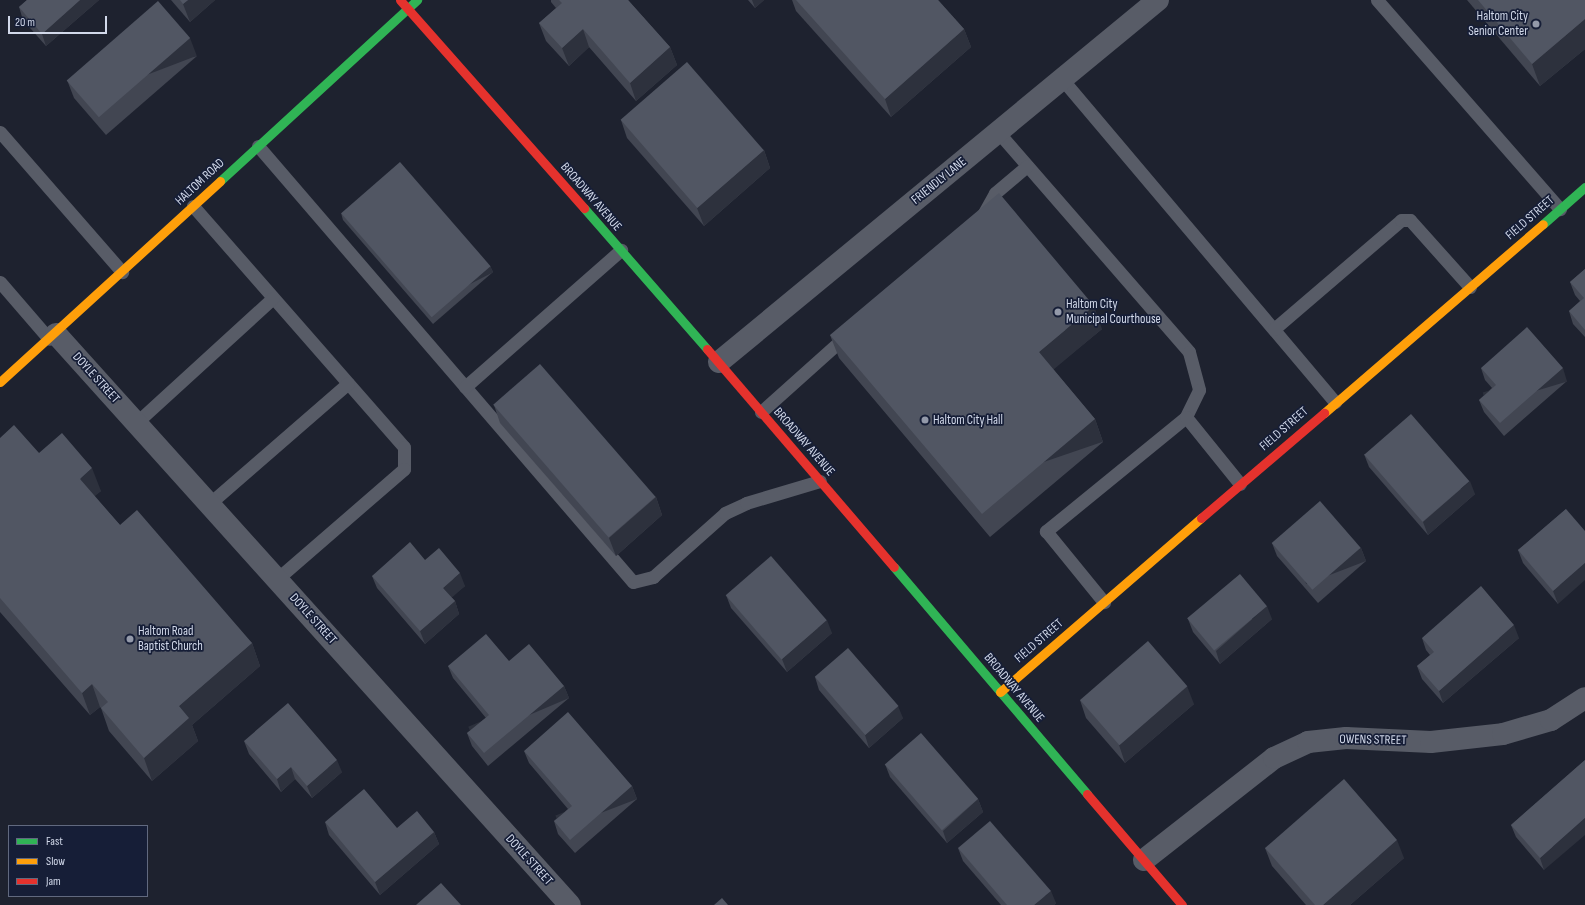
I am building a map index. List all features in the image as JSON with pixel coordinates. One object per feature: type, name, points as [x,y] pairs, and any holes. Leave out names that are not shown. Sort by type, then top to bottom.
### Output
[{"type":"main road","name":"BROADWAY AVENUE","points":[[400,0],[719,362],[1182,905]]},
{"type":"main road","name":"HALTOM ROAD","points":[[0,382],[122,272],[417,0]]},
{"type":"main road","name":"FIELD STREET","points":[[1000,692],[1585,187]]},
{"type":"street","name":"FRIENDLY LANE","points":[[719,362],[1158,0]]},
{"type":"street","name":"DOYLE STREET","points":[[52,336],[136,423],[570,905]]},
{"type":"street","name":"OWENS STREET","points":[[1144,860],[1274,758],[1308,742],[1346,738],[1431,742],[1503,734],[1551,720],[1585,698]]},
{"type":"lane","points":[[1377,0],[1560,209]]},
{"type":"lane","points":[[1062,79],[1336,402]]},
{"type":"lane","points":[[0,132],[122,272]]},
{"type":"lane","points":[[998,132],[1189,352],[1199,390],[1186,417],[1046,531],[1104,602]]},
{"type":"lane","points":[[258,146],[633,582],[653,577],[725,513],[746,503],[820,481]]},
{"type":"lane","points":[[976,222],[995,193],[1027,166]]},
{"type":"lane","points":[[194,206],[404,448],[404,469],[277,579]]},
{"type":"lane","points":[[1274,329],[1401,220],[1410,220],[1470,287]]},
{"type":"lane","points":[[465,387],[620,250]]},
{"type":"lane","points":[[0,282],[52,336]]},
{"type":"lane","points":[[136,423],[273,298]]},
{"type":"lane","points":[[761,412],[838,343]]},
{"type":"lane","points":[[209,504],[348,383]]},
{"type":"lane","points":[[1186,417],[1240,484]]},
{"type":"building","points":[[27,0],[80,0],[42,34],[19,7]]},
{"type":"building","points":[[180,0],[188,0],[183,4]]},
{"type":"building","points":[[559,0],[628,0],[670,47],[630,83],[583,29],[562,48],[539,23],[562,3]]},
{"type":"building","points":[[796,0],[938,0],[964,29],[885,99]]},
{"type":"building","name":"Haltom City Senior Center","points":[[1478,0],[1585,0],[1585,19],[1532,64]]},
{"type":"building","points":[[158,1],[190,38],[99,117],[67,80]]},
{"type":"building","points":[[687,62],[764,150],[697,208],[621,120]]},
{"type":"building","points":[[400,162],[491,266],[432,317],[341,213]]},
{"type":"building","points":[[999,193],[1094,306],[1039,352],[1095,419],[982,514],[830,335]]},
{"type":"building","points":[[1585,269],[1585,330],[1569,311],[1584,298],[1570,282]]},
{"type":"building","points":[[1527,327],[1563,368],[1500,423],[1479,400],[1496,385],[1481,368]]},
{"type":"building","points":[[540,364],[655,497],[609,538],[493,405]]},
{"type":"building","points":[[1411,414],[1469,481],[1423,522],[1364,455]]},
{"type":"building","name":"Haltom Road Baptist Church","points":[[14,425],[39,453],[62,433],[92,468],[80,479],[120,525],[137,510],[252,643],[179,706],[189,718],[144,758],[101,708],[108,702],[92,684],[82,693],[0,598],[0,438]]},
{"type":"building","points":[[1320,501],[1361,548],[1312,590],[1272,543]]},
{"type":"building","points":[[1566,509],[1585,531],[1585,563],[1553,591],[1518,550]]},
{"type":"building","points":[[410,542],[425,560],[439,548],[460,573],[443,588],[455,601],[420,631],[372,576]]},
{"type":"building","points":[[771,556],[827,620],[781,660],[726,595]]},
{"type":"building","points":[[1240,574],[1267,606],[1214,651],[1187,618]]},
{"type":"building","points":[[1481,586],[1514,625],[1439,691],[1417,666],[1434,652],[1422,638]]},
{"type":"building","points":[[486,634],[509,661],[529,644],[564,686],[484,753],[467,733],[489,715],[448,666]]},
{"type":"building","points":[[1148,641],[1187,686],[1119,745],[1080,700]]},
{"type":"building","points":[[848,648],[899,706],[865,735],[815,677]]},
{"type":"building","points":[[288,703],[337,760],[307,786],[291,767],[277,779],[244,741]]},
{"type":"building","points":[[568,712],[632,786],[570,840],[554,821],[572,806],[524,751]]},
{"type":"building","points":[[921,733],[978,799],[942,830],[885,764]]},
{"type":"building","points":[[1585,760],[1585,818],[1540,858],[1511,825]]},
{"type":"building","points":[[1344,779],[1397,840],[1323,905],[1315,905],[1265,848]]},
{"type":"building","points":[[364,789],[397,828],[417,811],[434,832],[375,882],[325,822]]},
{"type":"building","points":[[990,821],[1051,891],[1034,905],[1007,905],[958,848]]},
{"type":"building","points":[[441,883],[461,905],[416,905]]},
{"type":"building","points":[[722,898],[728,905],[714,905]]},
{"type":"traffic: fast","points":[[220,181],[417,0]]},
{"type":"traffic: fast","points":[[1543,224],[1585,187]]},
{"type":"traffic: fast","points":[[584,208],[707,349]]},
{"type":"traffic: fast","points":[[894,567],[1087,794]]},
{"type":"traffic: slow","points":[[0,382],[220,181]]},
{"type":"traffic: slow","points":[[1324,413],[1543,224]]},
{"type":"traffic: slow","points":[[1000,692],[1201,518]]},
{"type":"traffic: jam","points":[[400,0],[584,208]]},
{"type":"traffic: jam","points":[[707,349],[894,567]]},
{"type":"traffic: jam","points":[[1201,518],[1324,413]]},
{"type":"traffic: jam","points":[[1087,794],[1182,905]]},
{"type":"place","name":"Haltom City Senior Center","points":[[1536,24]]},
{"type":"place","name":"Haltom City Municipal Courthouse","points":[[1058,312]]},
{"type":"place","name":"Haltom City Hall","points":[[925,420]]},
{"type":"place","name":"Haltom Road Baptist Church","points":[[130,639]]}]
